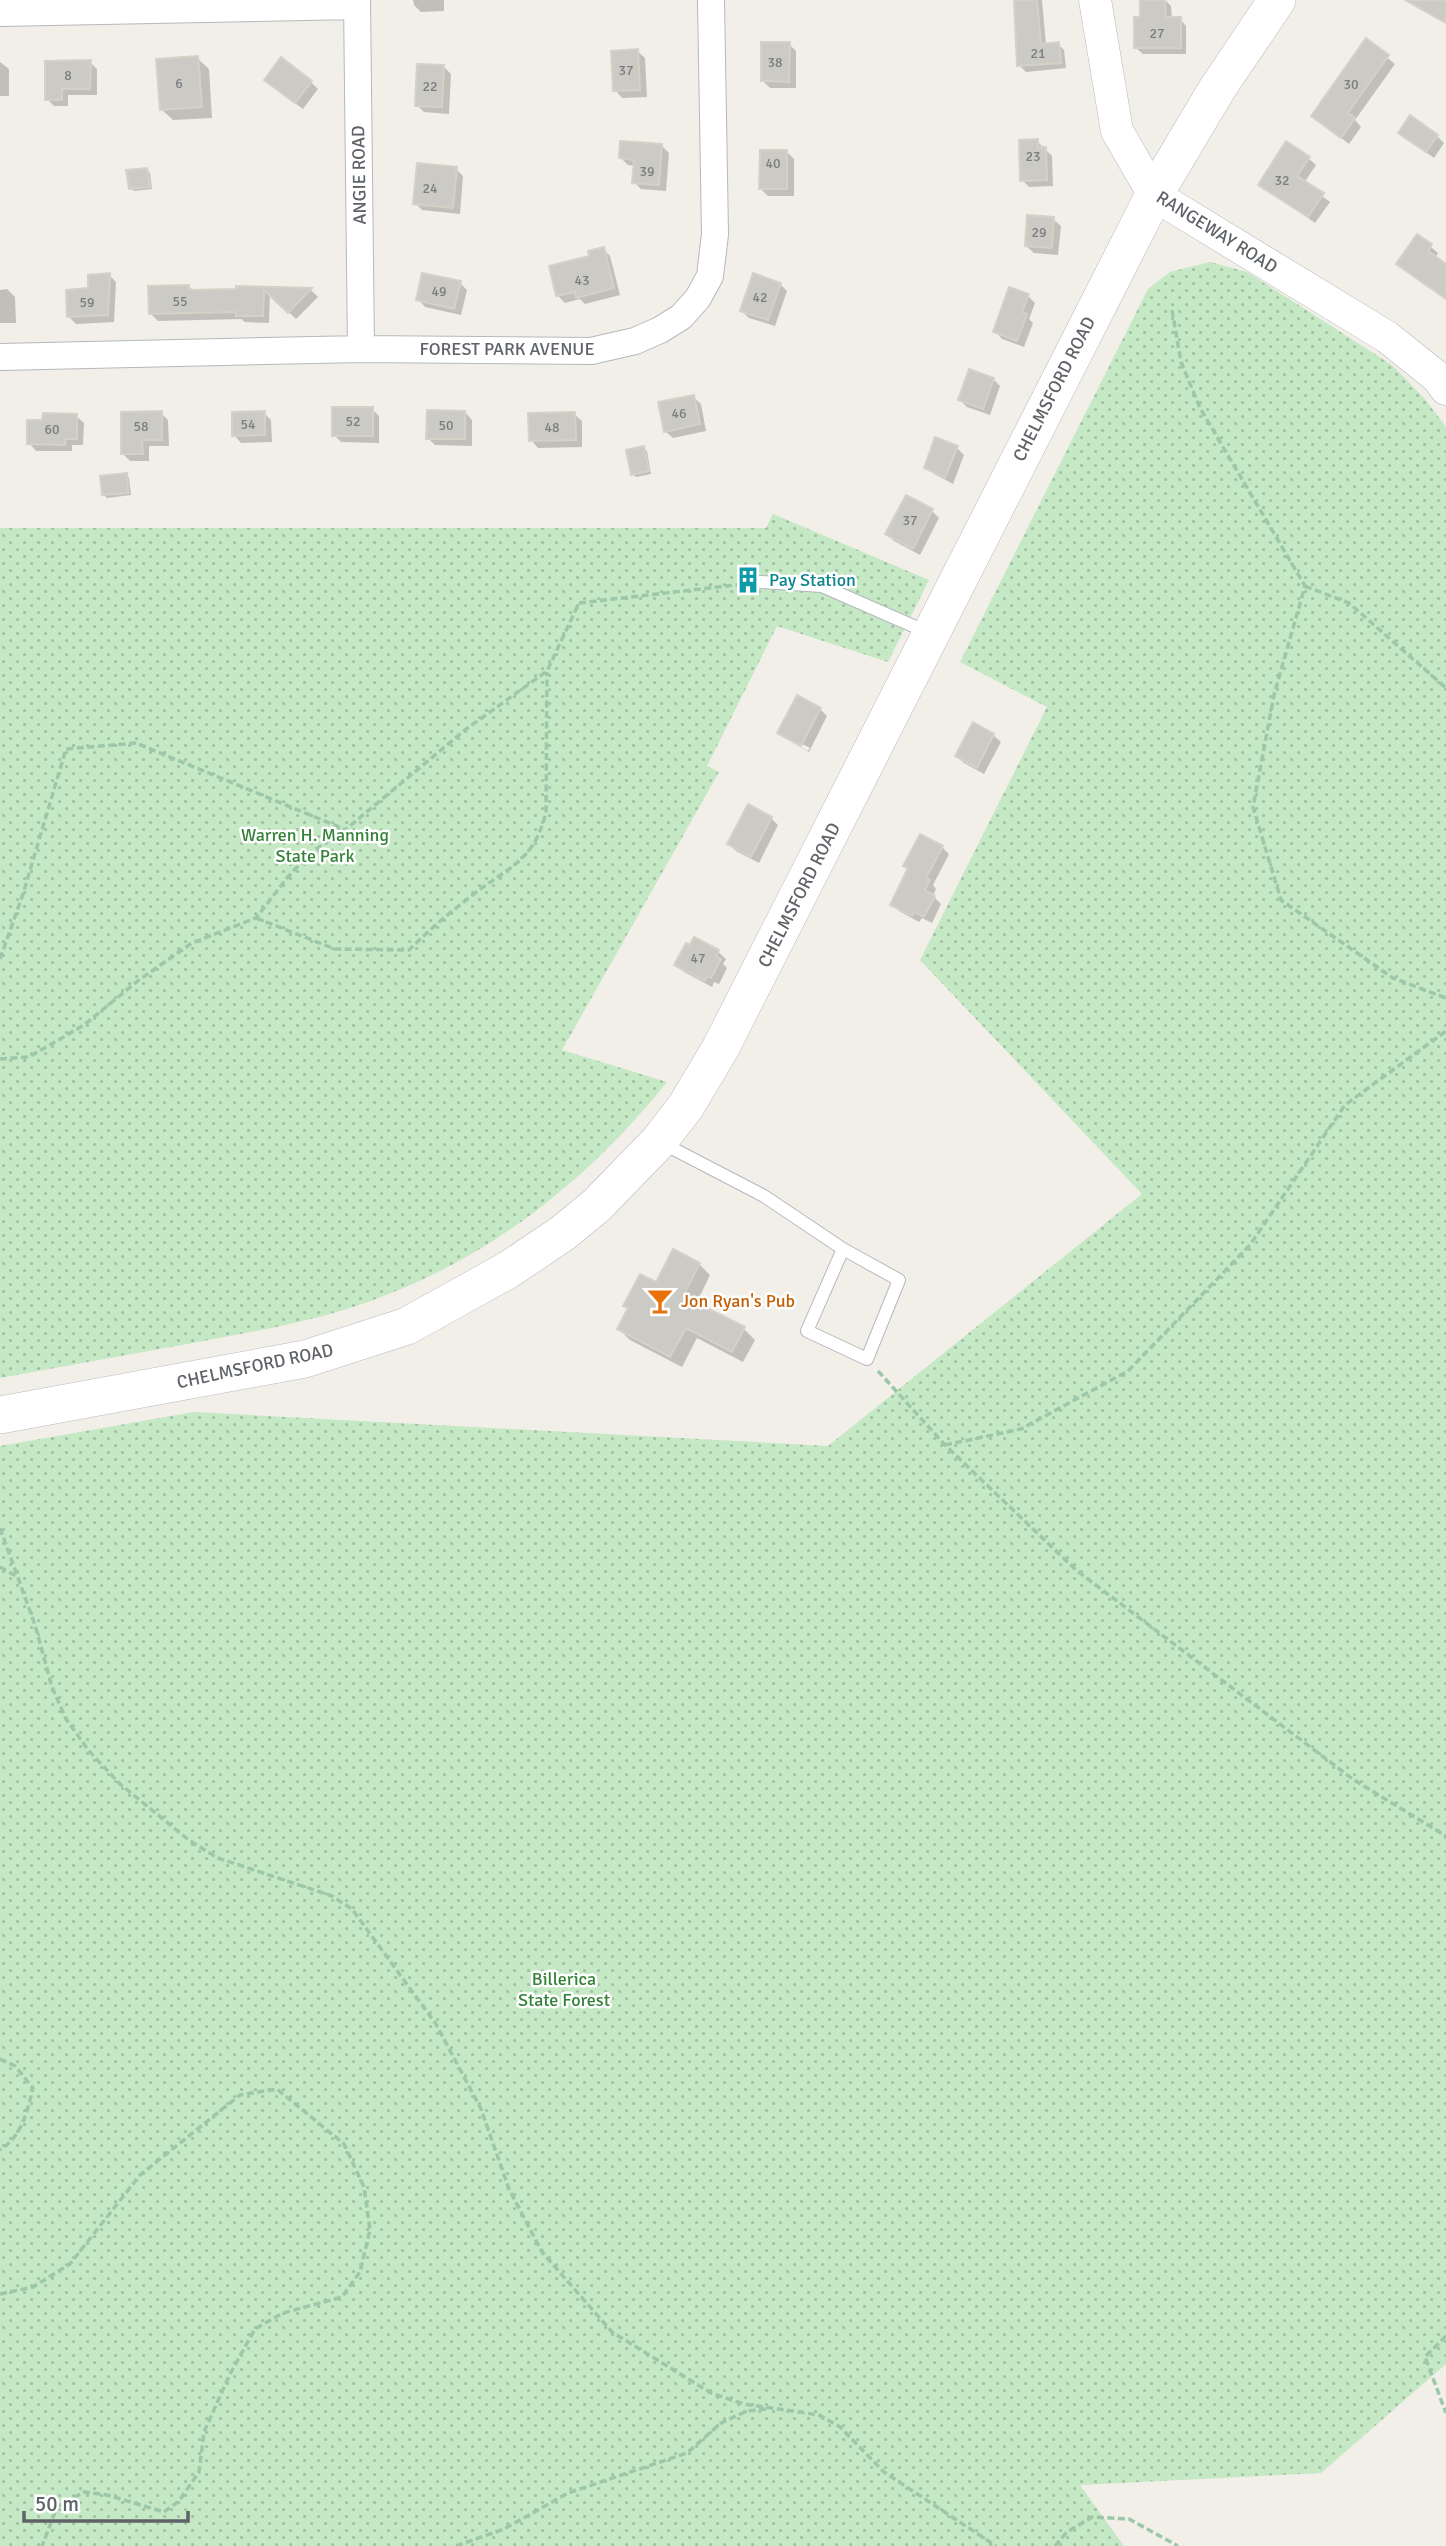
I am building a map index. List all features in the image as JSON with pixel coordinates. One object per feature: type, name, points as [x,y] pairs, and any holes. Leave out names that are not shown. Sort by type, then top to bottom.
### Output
[{"type":"main road","name":"CHELMSFORD ROAD","points":[[0,1415],[305,1359],[407,1326],[509,1270],[563,1233],[597,1205],[659,1141],[685,1106],[720,1049],[1154,195],[1217,89],[1277,0]]},
{"type":"street","name":"FOREST PARK AVENUE","points":[[0,357],[361,349],[592,351],[635,341],[660,330],[681,317],[698,298],[710,276],[715,234],[711,0]]},
{"type":"street","name":"RANGEWAY ROAD","points":[[1095,0],[1117,131],[1154,195],[1387,337],[1437,377],[1446,389]]},
{"type":"street","name":"ANGIE ROAD","points":[[357,3],[361,349]]},
{"type":"street","points":[[8,9],[357,3]]},
{"type":"lane","points":[[761,582],[822,586],[931,633]]},
{"type":"lane","points":[[659,1141],[764,1196],[843,1249],[899,1280],[867,1359],[807,1331],[843,1249]]},
{"type":"path","points":[[1172,310],[1181,362],[1200,408],[1305,586],[1349,603],[1446,688]]},
{"type":"path","points":[[256,918],[335,949],[409,950],[473,894],[515,866],[541,834],[546,812],[547,671],[579,603],[761,582]]},
{"type":"path","points":[[1305,586],[1274,695],[1253,807],[1282,900],[1393,978],[1446,998]]},
{"type":"path","points":[[0,1059],[29,1058],[85,1025],[139,980],[192,943],[256,918],[310,853],[345,830],[465,730],[547,671]]},
{"type":"path","points":[[0,959],[23,894],[66,749],[136,743],[345,830]]},
{"type":"path","points":[[945,1445],[1021,1429],[1128,1371],[1250,1245],[1345,1105],[1446,1031]]},
{"type":"path","points":[[867,1359],[945,1445],[1076,1570],[1354,1780],[1446,1836]]},
{"type":"path","points":[[0,1528],[35,1625],[52,1687],[66,1719],[89,1751],[120,1784],[190,1841],[218,1858],[332,1896],[352,1909],[436,2024],[481,2109],[509,2189],[542,2252],[612,2332],[711,2393],[744,2404],[819,2415],[840,2427],[884,2472],[996,2546]]},
{"type":"path","points":[[0,1567],[18,1577]]},
{"type":"path","points":[[0,2059],[15,2066],[33,2088],[26,2120],[8,2145],[0,2150]]},
{"type":"path","points":[[0,2294],[33,2287],[70,2264],[140,2175],[240,2095],[277,2089],[345,2144],[364,2187],[370,2230],[360,2272],[342,2297],[284,2313],[255,2329],[230,2374],[204,2432],[199,2472],[179,2501],[164,2512],[107,2495],[84,2492],[57,2507],[42,2546]]},
{"type":"path","points":[[1446,2336],[1425,2357],[1446,2413]]},
{"type":"path","points":[[456,2546],[504,2529],[568,2493],[687,2454],[721,2423],[747,2411],[775,2409]]},
{"type":"path","points":[[1055,2546],[1067,2532],[1092,2517],[1129,2519],[1178,2546]]},
{"type":"green space","name":"Billerica State Forest","points":[[1210,262],[1247,272],[1392,365],[1425,399],[1446,427],[1446,2364],[1321,2473],[1080,2485],[1124,2546],[0,2546],[0,1446],[194,1412],[828,1446],[1142,1194],[920,960],[1047,707],[960,662],[1148,289],[1170,272]]},
{"type":"green space","name":"Warren H. Manning State Park","points":[[773,514],[929,580],[888,662],[777,626],[707,766],[719,772],[562,1050],[667,1082],[637,1117],[605,1151],[535,1211],[498,1238],[417,1282],[352,1307],[287,1325],[0,1378],[0,528],[766,528]]},
{"type":"building","points":[[1014,0],[1037,0],[1041,44],[1059,42],[1061,63],[1017,66]]},
{"type":"building","points":[[1140,0],[1165,0],[1166,17],[1181,17],[1181,48],[1134,48],[1134,17],[1140,17]]},
{"type":"building","points":[[1405,0],[1446,0],[1446,23]]},
{"type":"building","points":[[1366,38],[1389,55],[1348,113],[1355,118],[1341,138],[1311,116]]},
{"type":"building","points":[[761,42],[790,42],[789,82],[761,81]]},
{"type":"building","points":[[638,49],[640,90],[613,91],[611,51]]},
{"type":"building","points":[[198,56],[202,107],[160,110],[156,59]]},
{"type":"building","points":[[281,57],[312,81],[295,103],[264,80]]},
{"type":"building","points":[[91,60],[90,89],[62,89],[62,100],[45,100],[45,61]]},
{"type":"building","points":[[417,64],[444,65],[442,107],[415,106]]},
{"type":"building","points":[[1410,115],[1438,135],[1426,152],[1398,133]]},
{"type":"building","points":[[1038,139],[1038,147],[1046,147],[1047,180],[1020,181],[1019,140]]},
{"type":"building","points":[[620,141],[662,144],[659,185],[632,183],[634,160],[619,158]]},
{"type":"building","points":[[1286,141],[1310,157],[1297,176],[1324,193],[1308,217],[1258,185]]},
{"type":"building","points":[[760,150],[787,150],[787,189],[759,189]]},
{"type":"building","points":[[417,163],[457,167],[453,208],[413,204]]},
{"type":"building","points":[[147,168],[150,187],[129,189],[126,170]]},
{"type":"building","points":[[1027,215],[1054,217],[1052,248],[1025,246]]},
{"type":"building","points":[[1417,234],[1432,244],[1428,251],[1446,264],[1446,299],[1396,264]]},
{"type":"building","points":[[604,247],[614,288],[576,298],[575,292],[556,296],[549,266],[589,256],[588,251]]},
{"type":"building","points":[[110,273],[108,315],[67,317],[66,290],[88,288],[88,275]]},
{"type":"building","points":[[422,273],[461,281],[454,309],[416,300]]},
{"type":"building","points":[[753,273],[781,283],[768,320],[740,311]]},
{"type":"building","points":[[189,285],[189,290],[236,289],[236,286],[312,288],[288,313],[264,290],[263,316],[236,316],[236,312],[149,314],[148,286]]},
{"type":"building","points":[[1009,287],[1029,294],[1022,312],[1027,314],[1017,341],[993,332]]},
{"type":"building","points":[[969,369],[994,378],[983,409],[958,400]]},
{"type":"building","points":[[694,395],[700,424],[664,432],[658,402]]},
{"type":"building","points":[[332,407],[373,407],[373,436],[332,436]]},
{"type":"building","points":[[427,410],[465,411],[465,439],[426,439]]},
{"type":"building","points":[[162,411],[162,440],[142,440],[143,454],[121,454],[121,412]]},
{"type":"building","points":[[265,411],[265,435],[232,436],[232,412]]},
{"type":"building","points":[[575,412],[576,440],[529,441],[528,413]]},
{"type":"building","points":[[43,413],[77,414],[77,439],[66,439],[65,445],[27,444],[27,420],[42,420]]},
{"type":"building","points":[[935,437],[958,446],[945,478],[924,468]]},
{"type":"building","points":[[644,446],[649,471],[631,475],[626,450]]},
{"type":"building","points":[[127,473],[128,493],[102,495],[100,476]]},
{"type":"building","points":[[906,495],[933,509],[913,549],[885,534]]},
{"type":"building","points":[[797,695],[821,708],[801,746],[777,733]]},
{"type":"building","points":[[973,722],[994,734],[977,768],[955,756]]},
{"type":"building","points":[[748,804],[772,817],[751,857],[727,844]]},
{"type":"building","points":[[920,834],[943,846],[926,878],[930,880],[925,890],[935,896],[924,917],[914,912],[912,916],[890,905],[908,868],[903,866]]},
{"type":"building","points":[[694,937],[719,950],[716,957],[721,959],[711,978],[707,976],[705,981],[674,965],[686,943],[690,945]]},
{"type":"building","name":"Jon Ryan's Pub","points":[[673,1249],[700,1263],[683,1296],[745,1327],[732,1352],[686,1328],[670,1357],[617,1329],[628,1308],[623,1306],[640,1274],[656,1282]]},
{"type":"place","name":"Pay Station","points":[[748,580]]},
{"type":"place","name":"Jon Ryan's Pub","points":[[660,1301]]}]
